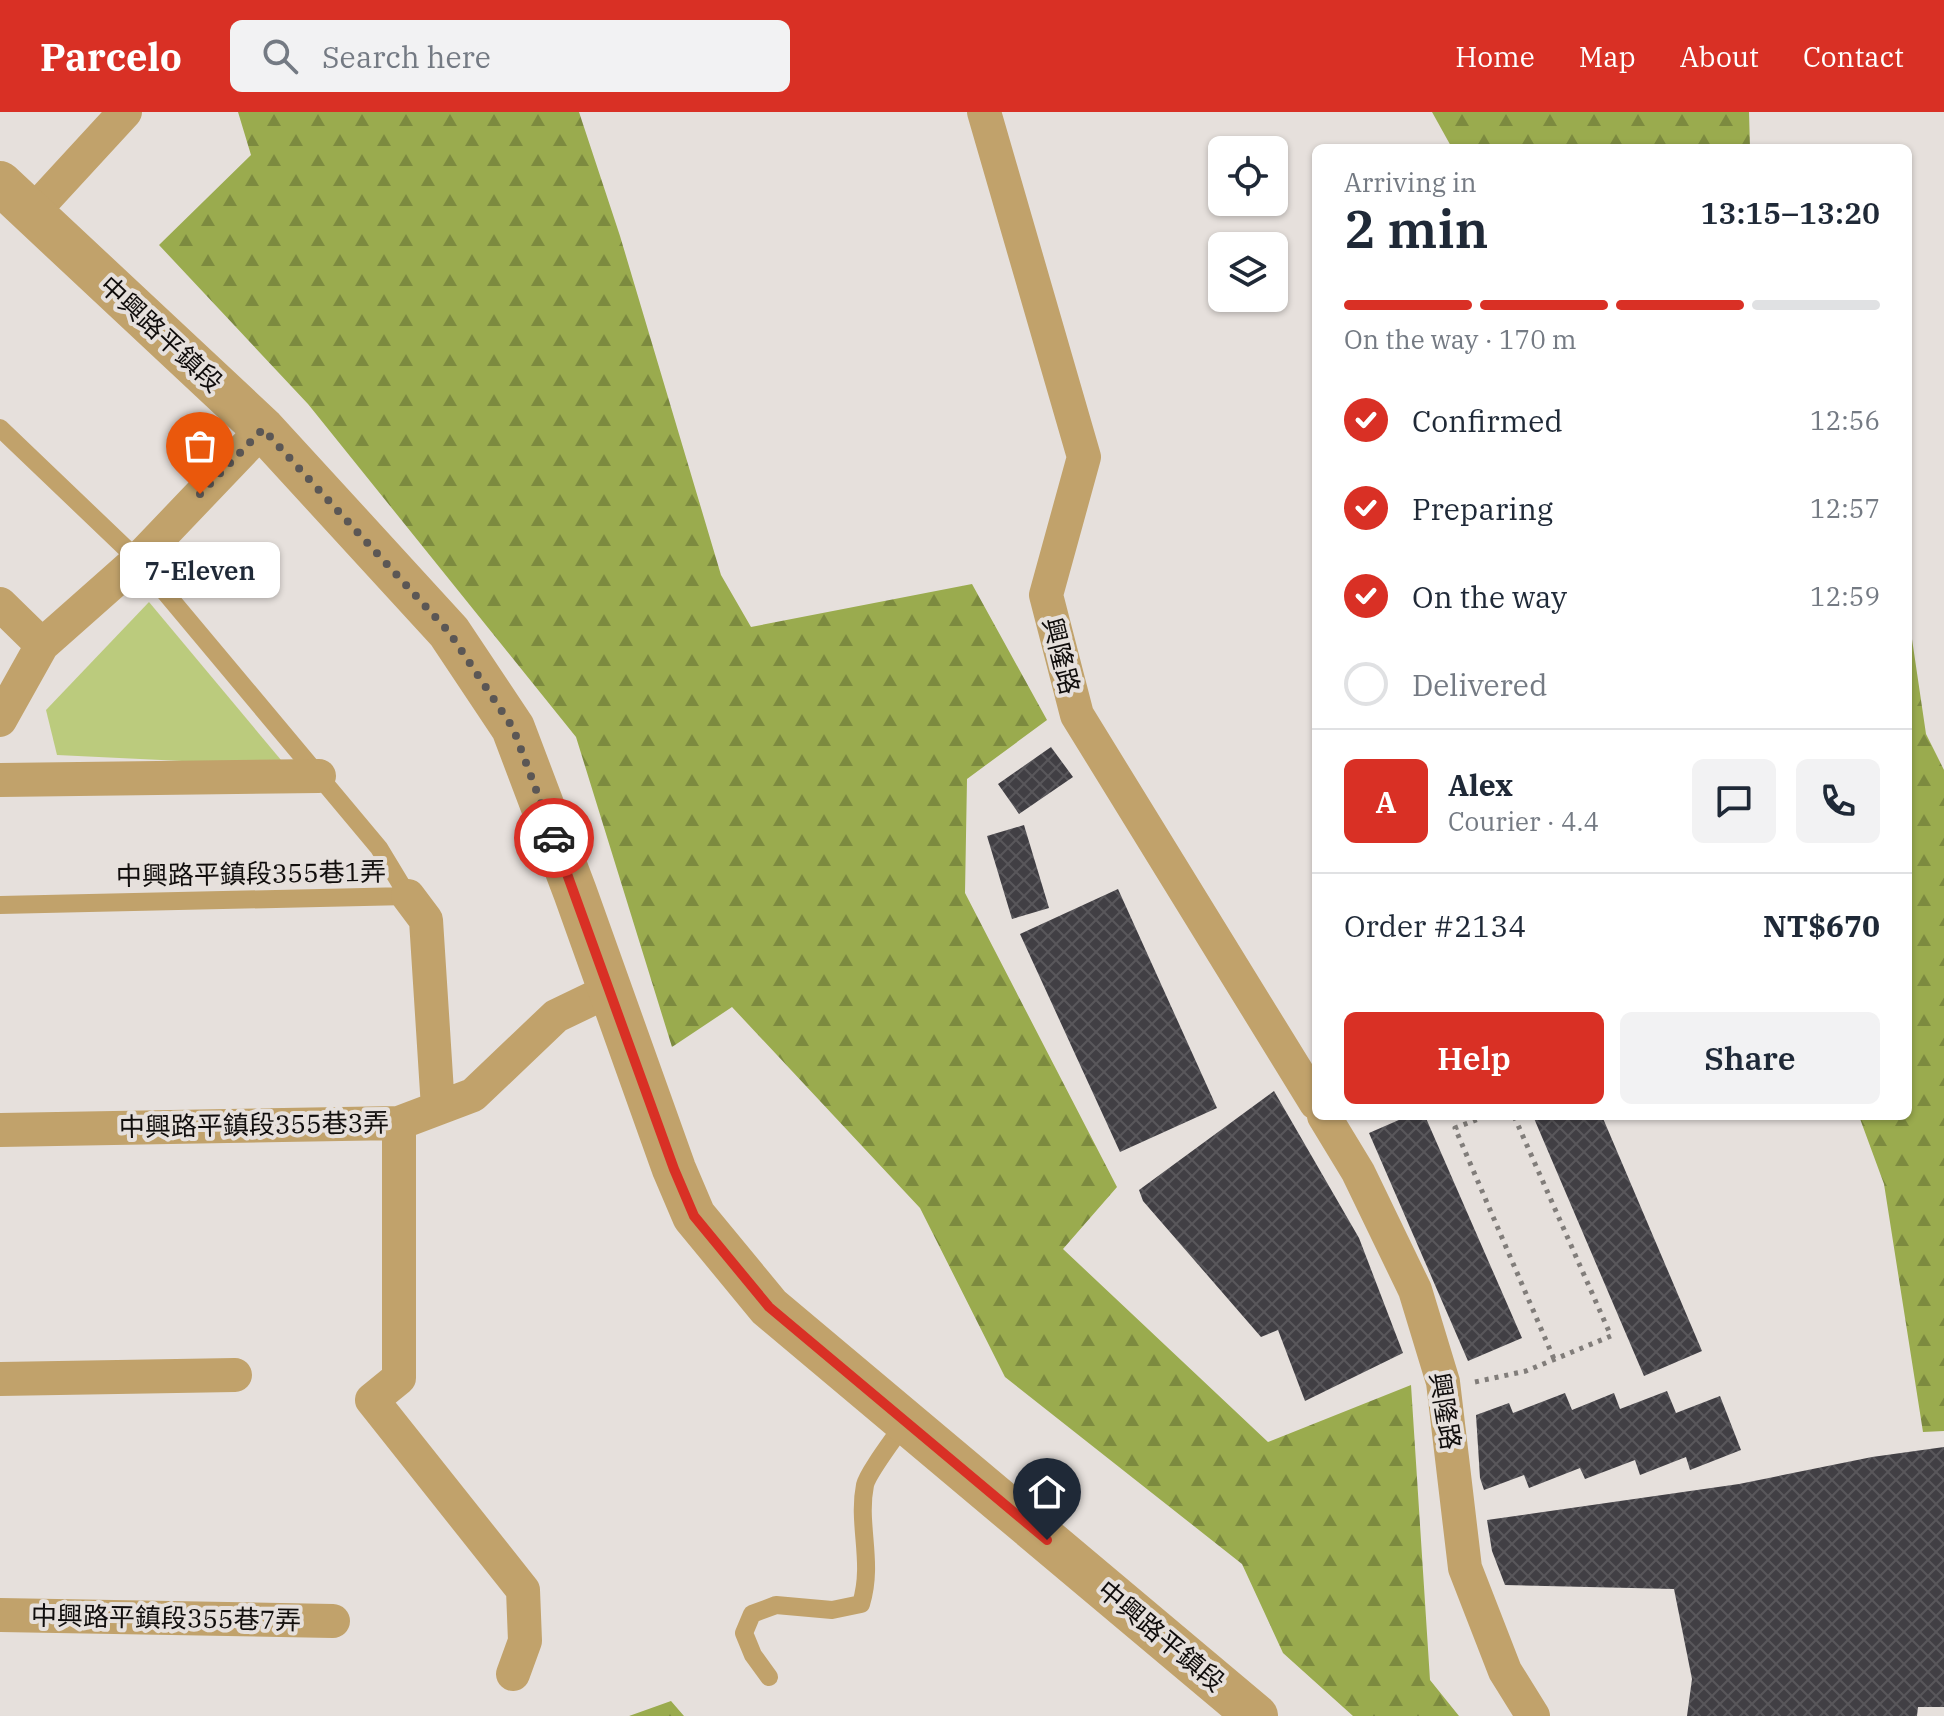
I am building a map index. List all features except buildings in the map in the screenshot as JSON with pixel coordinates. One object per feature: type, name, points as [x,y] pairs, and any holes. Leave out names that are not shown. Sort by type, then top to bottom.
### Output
[{"type":"street","points":[[32,213],[125,112]]},
{"type":"street","name":"興隆路","points":[[984,112],[1084,457],[1046,595],[1077,715],[1312,1097]]},
{"type":"street","name":"中興路平鎮段","points":[[0,183],[263,429],[449,632],[513,728],[674,1169],[694,1216],[769,1307],[906,1421],[1239,1710]]},
{"type":"street","points":[[0,720],[42,645],[138,560],[263,429]]},
{"type":"street","points":[[0,604],[42,645]]},
{"type":"street","points":[[0,780],[319,776]]},
{"type":"street","points":[[408,896],[426,920],[438,1108]]},
{"type":"street","name":"中興路平鎮段355巷3弄","points":[[0,1130],[399,1123],[473,1095],[556,1016],[610,990]]},
{"type":"street","name":"興隆路","points":[[1326,1120],[1358,1172],[1415,1290],[1443,1382],[1465,1568],[1505,1671],[1533,1716]]},
{"type":"street","points":[[399,1123],[399,1378],[372,1400],[523,1590],[525,1641],[513,1674]]},
{"type":"street","points":[[0,1379],[235,1375]]},
{"type":"street","name":"中興路平鎮段355巷7弄","points":[[0,1615],[333,1621]]},
{"type":"lane","name":"中興路平鎮段355巷1弄","points":[[0,428],[138,560],[379,848],[408,896],[0,905]]},
{"type":"lane","points":[[769,1677],[753,1655],[744,1633],[752,1614],[776,1605],[832,1610],[861,1604],[868,1556],[863,1521],[865,1482],[906,1421]]},
{"type":"path","points":[[1476,1120],[1455,1128],[1554,1359]]},
{"type":"path","points":[[1443,1382],[1457,1386],[1526,1371],[1611,1336],[1516,1120]]},
{"type":"green space","points":[[238,112],[579,112],[620,236],[721,575],[751,627],[972,584],[1047,720],[967,779],[965,893],[1117,1187],[1063,1249],[1268,1442],[1411,1385],[1430,1680],[1459,1716],[1353,1716],[1283,1653],[1242,1564],[1005,1377],[920,1208],[732,1007],[672,1047],[576,737],[308,404],[159,245],[251,155]]},
{"type":"green space","points":[[1432,112],[1749,112],[1750,144],[1450,144]]},
{"type":"green space","points":[[149,602],[286,766],[57,755],[46,710]]},
{"type":"green space","points":[[1912,639],[1926,734],[1944,770],[1944,1431],[1923,1432],[1884,1184],[1860,1120],[1912,1120]]},
{"type":"green space","points":[[671,1701],[684,1716],[629,1716]]},
{"type":"way so far","points":[[200,494],[263,429],[449,632],[513,728],[554,838]]},
{"type":"place","name":"7-Eleven","points":[[200,494]]},
{"type":"route","points":[[554,838],[674,1169],[694,1216],[769,1307],[1047,1540]]}]
